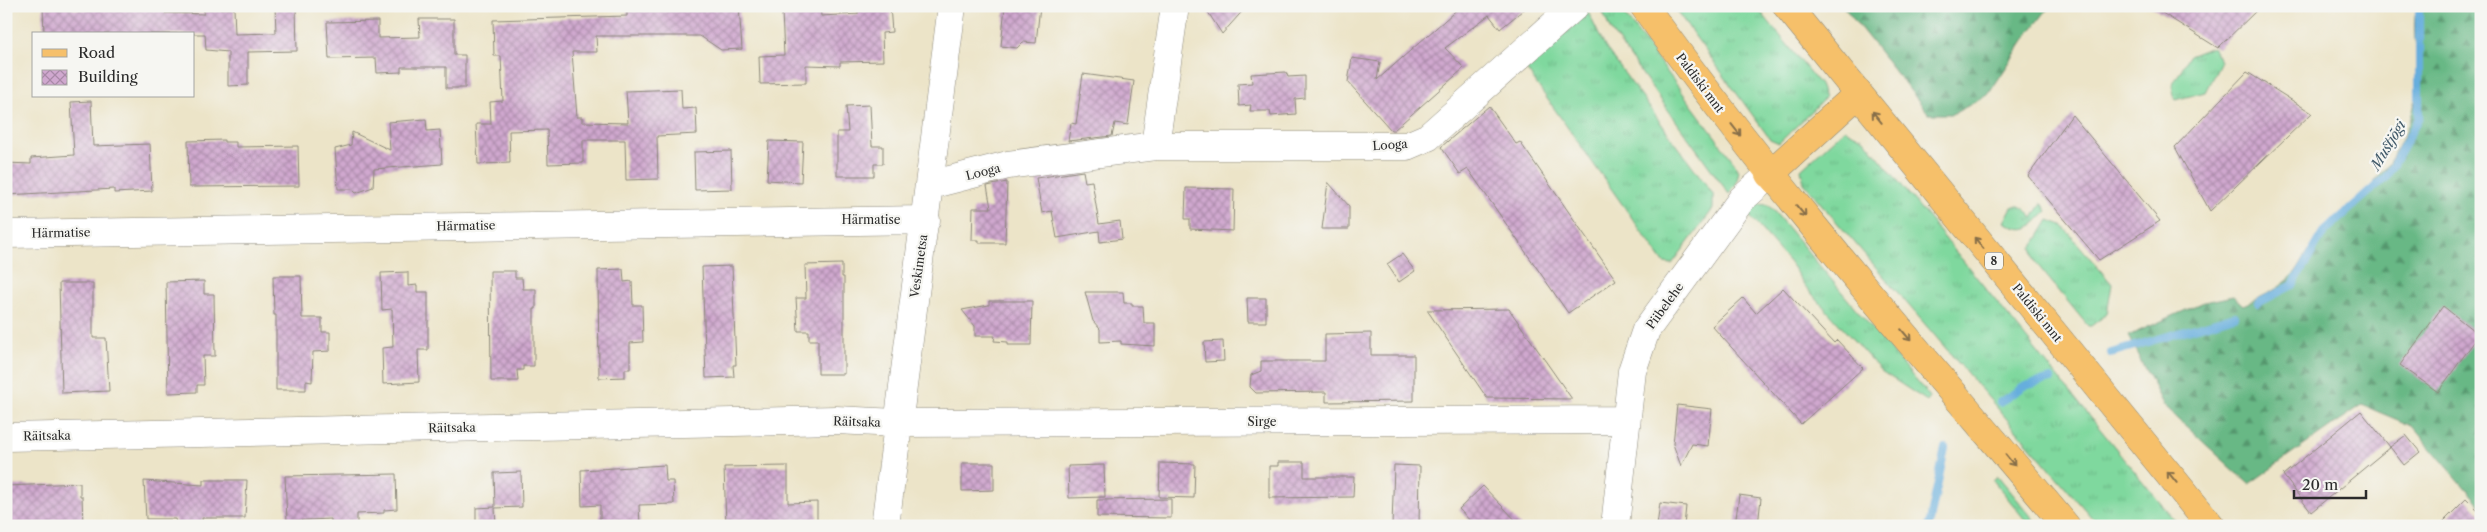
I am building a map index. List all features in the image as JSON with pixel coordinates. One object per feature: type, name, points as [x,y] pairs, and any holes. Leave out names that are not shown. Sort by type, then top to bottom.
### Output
[{"type":"main road","name":"Paldiski mnt","points":[[1644,6],[1697,80],[1770,174],[2066,526]]},
{"type":"main road","name":"Paldiski mnt","points":[[1787,6],[2211,526]]},
{"type":"main road","points":[[1770,174],[1858,94]]},
{"type":"street","name":"Veskimetsa","points":[[885,526],[897,424],[926,220],[952,6]]},
{"type":"street","points":[[1155,146],[1175,6]]},
{"type":"street","name":"Looga","points":[[930,185],[1008,165],[1155,146],[1407,146],[1428,137],[1575,6]]},
{"type":"street","name":"Piibelehe","points":[[1615,526],[1632,371],[1646,330],[1742,198],[1770,174]]},
{"type":"street","name":"Härmatise","points":[[6,234],[926,220]]},
{"type":"street","name":"Räitsaka","points":[[6,437],[826,420],[897,424]]},
{"type":"street","name":"Sirge","points":[[897,424],[1626,420]]},
{"type":"green space","points":[[1600,6],[1618,6],[1734,162],[1739,171],[1736,184],[1729,194],[1611,31]]},
{"type":"green space","points":[[1673,6],[1756,6],[1820,85],[1825,98],[1779,143],[1770,139]]},
{"type":"green space","points":[[1843,6],[2050,6],[2026,37],[1988,95],[1953,114],[1929,114]]},
{"type":"green space","points":[[2417,6],[2481,6],[2481,506],[2412,426],[2362,405],[2249,484],[2164,406],[2128,336],[2204,302],[2233,296],[2243,305],[2273,291],[2292,276],[2311,248],[2376,180],[2400,143],[2409,121],[2418,85],[2414,29]]},
{"type":"green space","points":[[1588,12],[1605,47],[1713,194],[1713,209],[1672,264],[1664,263],[1526,69]]},
{"type":"green space","points":[[2212,47],[2221,61],[2205,92],[2175,100],[2172,86],[2189,56]]},
{"type":"green space","points":[[1845,129],[1864,139],[2179,526],[2099,526],[1823,206],[1804,183],[1801,169]]},
{"type":"green space","points":[[2042,203],[2047,211],[2028,228],[2018,228],[2004,222],[2012,207],[2017,205],[2025,209],[2033,218]]},
{"type":"green space","points":[[1758,204],[1767,205],[1772,209],[1930,397],[1927,401],[1881,371],[1805,286],[1790,263],[1746,212]]},
{"type":"green space","points":[[2049,220],[2062,225],[2112,284],[2107,314],[2091,326],[2088,326],[2036,263],[2032,248]]},
{"type":"green space","points":[[1998,476],[2039,526],[2030,526],[1993,480]]},
{"type":"building","points":[[73,6],[73,9],[165,8],[165,13],[204,14],[204,9],[234,8],[235,34],[276,33],[275,6],[296,6],[297,51],[248,52],[248,85],[228,86],[228,52],[206,50],[205,34],[195,34],[195,32],[44,32],[43,7]]},
{"type":"building","points":[[627,6],[739,6],[742,49],[721,50],[700,36],[596,36],[597,52],[572,52],[577,117],[582,117],[582,122],[628,123],[626,91],[681,89],[682,109],[696,108],[697,134],[657,136],[658,179],[626,180],[625,140],[583,140],[583,163],[548,164],[547,130],[509,131],[510,163],[478,164],[476,124],[491,124],[490,102],[503,101],[501,56],[494,56],[493,20],[627,16]]},
{"type":"building","points":[[788,6],[820,6],[821,16],[858,14],[858,6],[890,6],[892,32],[882,33],[883,61],[840,62],[840,66],[806,65],[806,83],[760,84],[759,56],[784,55],[782,12],[789,12]]},
{"type":"building","points":[[1005,6],[1040,6],[1036,43],[1023,42],[1017,48],[1001,46]]},
{"type":"building","points":[[1204,6],[1247,6],[1222,34]]},
{"type":"building","points":[[1461,6],[1528,6],[1500,29],[1489,15],[1445,48],[1464,68],[1394,130],[1391,130],[1348,82],[1352,58],[1380,62],[1377,80]]},
{"type":"building","points":[[2151,6],[2261,6],[2218,48]]},
{"type":"building","points":[[419,19],[454,19],[454,55],[465,55],[465,88],[446,88],[446,67],[401,67],[401,72],[377,73],[376,58],[329,59],[327,22],[378,21],[378,38],[420,37]]},
{"type":"building","points":[[1286,72],[1288,77],[1305,76],[1305,98],[1295,99],[1296,114],[1271,116],[1270,111],[1250,111],[1251,105],[1239,106],[1238,84],[1252,83],[1251,74]]},
{"type":"building","points":[[2247,72],[2312,113],[2210,211],[2175,147]]},
{"type":"building","points":[[1083,74],[1134,81],[1128,125],[1115,123],[1112,136],[1068,141],[1071,123],[1076,124]]},
{"type":"building","points":[[91,101],[93,146],[150,144],[152,191],[114,193],[114,189],[6,195],[6,163],[31,164],[31,158],[74,155],[71,102]]},
{"type":"building","points":[[870,105],[872,146],[883,146],[883,164],[874,164],[874,176],[837,176],[837,132],[848,132],[846,106]]},
{"type":"building","points":[[1489,106],[1516,144],[1520,142],[1616,280],[1568,313],[1468,169],[1460,174],[1441,147]]},
{"type":"building","points":[[2072,115],[2160,221],[2099,260],[2028,176]]},
{"type":"building","points":[[426,119],[427,131],[440,130],[442,164],[374,169],[373,187],[356,193],[352,189],[338,189],[335,149],[351,145],[352,132],[390,150],[388,122]]},
{"type":"building","points":[[224,140],[224,142],[236,142],[236,147],[298,146],[299,186],[189,187],[188,141]]},
{"type":"building","points":[[769,141],[803,142],[801,182],[767,180]]},
{"type":"building","points":[[731,151],[732,189],[695,190],[694,152]]},
{"type":"building","points":[[1083,171],[1085,182],[1092,181],[1099,224],[1120,221],[1122,239],[1100,242],[1099,231],[1057,238],[1052,211],[1042,213],[1036,178]]},
{"type":"building","points":[[1007,182],[1005,243],[979,243],[979,240],[972,240],[973,208],[991,208],[987,186]]},
{"type":"building","points":[[1328,182],[1349,206],[1349,229],[1322,229]]},
{"type":"building","points":[[1186,188],[1234,189],[1233,231],[1190,229],[1190,219],[1185,219]]},
{"type":"building","points":[[1402,254],[1415,271],[1399,282],[1387,264]]},
{"type":"building","points":[[842,264],[842,277],[844,277],[844,374],[818,374],[818,340],[809,340],[809,331],[798,331],[796,298],[806,298],[805,265]]},
{"type":"building","points":[[732,266],[736,365],[733,365],[734,377],[706,378],[702,267]]},
{"type":"building","points":[[623,269],[624,282],[632,281],[633,305],[642,305],[643,342],[630,343],[630,369],[625,369],[625,377],[599,378],[598,270]]},
{"type":"building","points":[[490,271],[515,271],[515,278],[522,278],[523,289],[536,289],[534,366],[523,366],[523,370],[517,370],[518,381],[491,381]]},
{"type":"building","points":[[408,272],[408,286],[417,285],[417,292],[428,292],[428,350],[418,350],[419,382],[383,384],[382,348],[393,347],[392,309],[382,310],[381,273]]},
{"type":"building","points":[[273,276],[301,276],[302,318],[322,318],[322,332],[330,332],[330,351],[313,352],[312,382],[306,381],[306,390],[276,390],[276,315],[274,315]]},
{"type":"building","points":[[204,281],[204,294],[214,294],[215,356],[203,356],[204,385],[197,385],[197,392],[168,393],[166,282]]},
{"type":"building","points":[[59,283],[93,283],[93,338],[106,338],[109,391],[62,393]]},
{"type":"building","points":[[1783,288],[1834,343],[1837,340],[1863,368],[1801,424],[1712,326],[1743,298],[1756,313]]},
{"type":"building","points":[[1085,292],[1123,292],[1124,303],[1132,303],[1132,306],[1143,306],[1144,323],[1155,323],[1155,346],[1121,344],[1121,341],[1100,342],[1100,329],[1093,321]]},
{"type":"building","points":[[1247,298],[1266,298],[1266,322],[1248,322]]},
{"type":"building","points":[[989,301],[1032,301],[1031,345],[1008,345],[1008,342],[994,341],[995,336],[975,336],[975,326],[962,310],[989,305]]},
{"type":"building","points":[[2443,306],[2479,335],[2438,392],[2400,365]]},
{"type":"building","points":[[1509,309],[1572,399],[1487,398],[1427,310]]},
{"type":"building","points":[[1371,333],[1371,355],[1414,355],[1414,401],[1326,402],[1326,392],[1256,393],[1250,387],[1251,375],[1261,371],[1261,361],[1325,361],[1325,334]]},
{"type":"building","points":[[1223,341],[1224,361],[1205,362],[1204,342]]},
{"type":"building","points":[[1677,405],[1712,409],[1708,446],[1692,444],[1681,466],[1673,444]]},
{"type":"building","points":[[2361,411],[2390,447],[2311,512],[2283,475]]},
{"type":"building","points":[[2406,435],[2420,452],[2404,465],[2390,447]]},
{"type":"building","points":[[1278,462],[1304,462],[1304,477],[1354,477],[1353,497],[1269,498],[1269,466],[1278,466]]},
{"type":"building","points":[[962,463],[994,463],[994,490],[962,491]]},
{"type":"building","points":[[1160,463],[1195,464],[1194,498],[1159,497]]},
{"type":"building","points":[[665,465],[666,481],[673,481],[674,504],[639,505],[640,526],[600,526],[600,505],[582,506],[581,470]]},
{"type":"building","points":[[1104,465],[1105,497],[1069,498],[1068,466]]},
{"type":"building","points":[[1394,465],[1420,466],[1419,526],[1392,526]]},
{"type":"building","points":[[788,466],[788,503],[817,502],[817,526],[726,526],[724,467]]},
{"type":"building","points":[[521,472],[522,507],[495,508],[496,526],[476,526],[476,508],[495,507],[494,473]]},
{"type":"building","points":[[396,474],[397,509],[384,510],[384,513],[357,514],[357,526],[331,526],[331,519],[287,521],[285,476]]},
{"type":"building","points":[[203,480],[247,480],[245,518],[202,518],[203,526],[177,526],[175,519],[146,519],[144,481],[203,485]]},
{"type":"building","points":[[80,483],[83,526],[6,525],[6,486]]},
{"type":"building","points":[[1483,486],[1521,526],[1475,526],[1459,509]]},
{"type":"building","points":[[1739,495],[1761,498],[1758,526],[1735,526]]},
{"type":"building","points":[[1171,499],[1171,518],[1097,517],[1097,500]]},
{"type":"building","points":[[2466,499],[2481,514],[2481,526],[2439,526]]},
{"type":"building","points":[[1660,503],[1686,506],[1684,526],[1657,526]]},
{"type":"waterway","name":"Mustjõgi","points":[[2258,303],[2293,285],[2324,232],[2386,177],[2419,118],[2419,6]]},
{"type":"waterway","name":"Mustjõgi","points":[[2111,353],[2235,316]]},
{"type":"waterway","name":"Mustjõgi","points":[[2000,402],[2025,386],[2051,379]]},
{"type":"waterway","name":"Mustjõgi","points":[[1929,526],[1945,448]]}]
